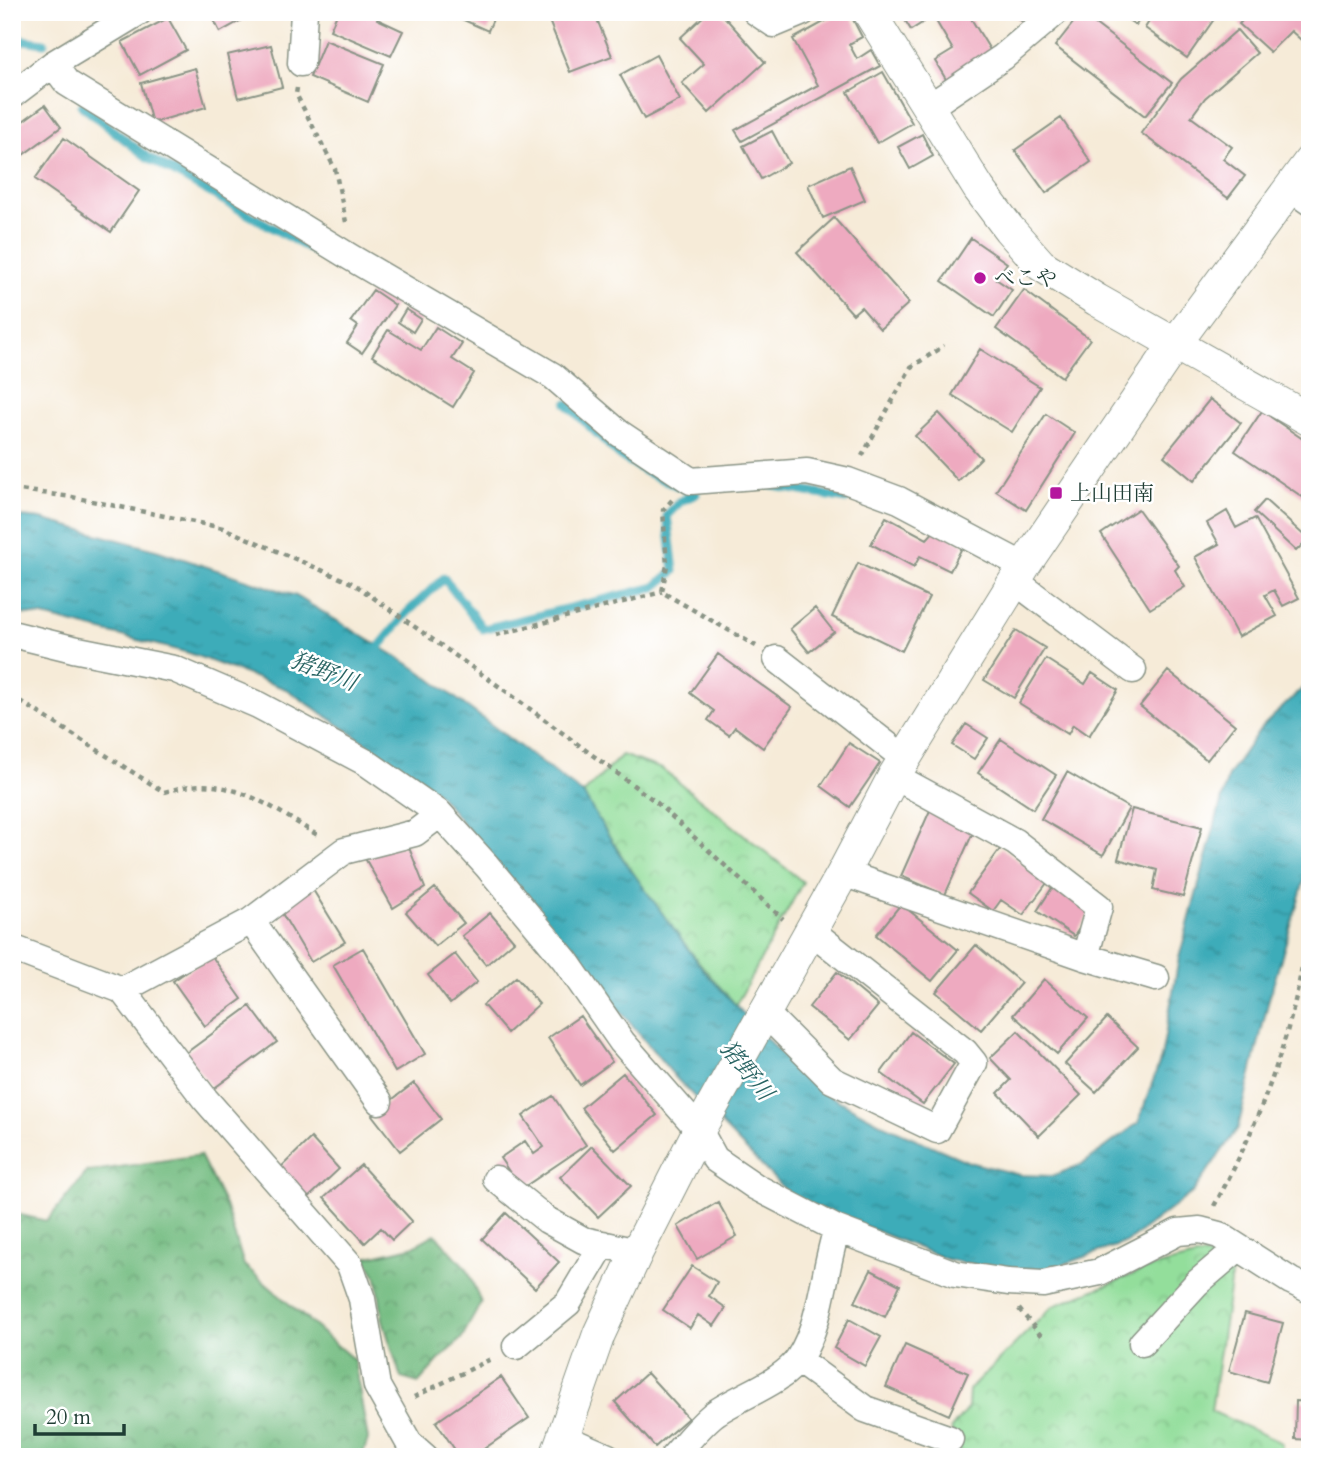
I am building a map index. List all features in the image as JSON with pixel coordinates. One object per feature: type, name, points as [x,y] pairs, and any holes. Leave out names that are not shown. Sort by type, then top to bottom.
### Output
[{"type":"street","points":[[12,95],[53,64],[139,12]]},
{"type":"street","points":[[301,63],[304,12]]},
{"type":"street","points":[[756,12],[774,24],[803,12]]},
{"type":"street","points":[[869,12],[979,189],[1041,265],[1097,300],[1310,420]]},
{"type":"street","points":[[929,107],[1003,57],[1056,12]]},
{"type":"street","points":[[53,64],[66,83],[350,257],[553,376],[619,433],[691,481],[807,472],[848,481],[899,499],[1019,573],[1133,670]]},
{"type":"street","points":[[608,1457],[559,1447],[599,1334],[699,1130],[843,873],[899,767],[1019,573],[1175,344],[1300,195],[1310,161]]},
{"type":"street","points":[[12,634],[174,669],[258,705],[367,763],[440,814],[565,960],[622,1042],[699,1130],[715,1158],[756,1187],[836,1229],[955,1273],[1008,1282],[1043,1284],[1100,1272],[1178,1232],[1200,1230],[1219,1235],[1237,1249],[1310,1290]]},
{"type":"street","points":[[778,659],[899,767],[1015,842],[1099,907],[1085,957]]},
{"type":"street","points":[[122,990],[251,921],[344,851],[415,833],[440,814]]},
{"type":"street","points":[[843,873],[1085,957],[1156,978]]},
{"type":"street","points":[[251,921],[379,1101]]},
{"type":"street","points":[[762,1015],[832,1080],[937,1130],[974,1063],[965,1052],[807,934]]},
{"type":"street","points":[[12,948],[122,990],[205,1099],[350,1265],[362,1299],[377,1386],[409,1443],[425,1457]]},
{"type":"street","points":[[496,1179],[547,1220],[583,1240],[637,1252]]},
{"type":"street","points":[[673,1457],[714,1415],[776,1379],[798,1360],[814,1324],[836,1229]]},
{"type":"street","points":[[516,1346],[568,1303],[603,1244]]},
{"type":"street","points":[[1142,1343],[1197,1283],[1237,1249]]},
{"type":"street","points":[[798,1360],[865,1409],[950,1439]]},
{"type":"path","points":[[301,63],[296,94],[335,169],[348,228],[350,257]]},
{"type":"path","points":[[848,481],[911,367],[944,346]]},
{"type":"path","points":[[662,592],[667,565],[663,510],[691,481]]},
{"type":"path","points":[[12,489],[72,497],[223,528],[354,584],[656,802],[807,934]]},
{"type":"path","points":[[496,635],[662,592],[778,659]]},
{"type":"path","points":[[12,696],[164,792],[191,785],[218,786],[260,800],[344,851]]},
{"type":"path","points":[[1200,1230],[1238,1163],[1271,1082],[1295,1004],[1310,920]]},
{"type":"path","points":[[1021,1314],[1043,1338]]},
{"type":"path","points":[[390,1408],[516,1346]]},
{"type":"green space","points":[[622,755],[662,769],[803,882],[736,1005],[654,904],[583,794]]},
{"type":"green space","points":[[200,1155],[225,1205],[244,1265],[354,1360],[368,1439],[362,1457],[12,1457],[12,1213],[47,1221],[87,1172]]},
{"type":"green space","points":[[435,1234],[467,1269],[481,1303],[461,1339],[419,1383],[401,1378],[383,1321],[377,1278],[365,1258],[412,1247]]},
{"type":"green space","points":[[1205,1255],[1232,1270],[1211,1411],[1282,1443],[1281,1457],[962,1457],[951,1429],[968,1408],[969,1390],[1053,1306],[1152,1267]]},
{"type":"water","name":"猪野川","points":[[12,516],[41,519],[156,550],[296,596],[417,669],[583,794],[623,859],[705,972],[779,1052],[828,1095],[886,1126],[969,1162],[1020,1175],[1052,1176],[1083,1164],[1138,1123],[1161,1058],[1179,958],[1228,776],[1260,729],[1310,681],[1310,861],[1269,999],[1238,1128],[1193,1192],[1127,1242],[1030,1276],[946,1259],[792,1197],[677,1079],[435,790],[286,689],[189,653],[43,616],[12,613]]},
{"type":"building","points":[[210,12],[256,12],[220,32]]},
{"type":"building","points":[[338,12],[380,12],[377,19],[403,31],[391,56],[330,30]]},
{"type":"building","points":[[446,12],[496,12],[488,31]]},
{"type":"building","points":[[556,12],[594,12],[612,56],[570,72],[547,16]]},
{"type":"building","points":[[708,12],[720,12],[765,62],[709,113],[682,83],[704,64],[680,38]]},
{"type":"building","points":[[842,12],[849,12],[862,37],[849,44],[857,59],[871,50],[880,66],[742,141],[735,130],[818,85],[793,39]]},
{"type":"building","points":[[900,12],[939,12],[911,30]]},
{"type":"building","points":[[949,12],[967,12],[995,58],[950,86],[935,61],[953,50],[936,21]]},
{"type":"building","points":[[1008,12],[1038,12],[1029,26]]},
{"type":"building","points":[[1116,12],[1144,12],[1136,25]]},
{"type":"building","points":[[1155,12],[1219,12],[1187,58],[1145,28]]},
{"type":"building","points":[[1250,12],[1310,12],[1310,48],[1291,31],[1270,52],[1239,24]]},
{"type":"building","points":[[1081,13],[1172,83],[1145,116],[1055,46]]},
{"type":"building","points":[[168,18],[186,50],[140,75],[122,42]]},
{"type":"building","points":[[1237,30],[1257,53],[1205,98],[1191,117],[1232,147],[1223,159],[1245,176],[1228,198],[1141,133],[1181,79]]},
{"type":"building","points":[[325,40],[384,64],[368,102],[310,77]]},
{"type":"building","points":[[271,45],[282,87],[238,98],[227,55]]},
{"type":"building","points":[[656,55],[680,100],[644,119],[620,75]]},
{"type":"building","points":[[195,68],[206,107],[152,123],[141,83]]},
{"type":"building","points":[[883,72],[912,123],[877,143],[848,92]]},
{"type":"building","points":[[45,105],[61,127],[12,163],[12,129]]},
{"type":"building","points":[[1061,118],[1091,162],[1046,193],[1015,150]]},
{"type":"building","points":[[772,131],[789,163],[761,179],[743,146]]},
{"type":"building","points":[[922,134],[933,156],[910,169],[898,147]]},
{"type":"building","points":[[64,138],[139,191],[111,232],[35,179]]},
{"type":"building","points":[[850,166],[865,200],[823,218],[808,185]]},
{"type":"building","points":[[834,218],[909,303],[880,329],[861,307],[853,314],[797,252]]},
{"type":"building","points":[[971,238],[1007,263],[996,279],[1012,290],[994,317],[942,281]]},
{"type":"building","points":[[373,290],[395,305],[362,353],[347,343],[358,326],[351,321]]},
{"type":"building","points":[[1024,290],[1090,339],[1062,377],[996,329]]},
{"type":"building","points":[[406,309],[421,319],[413,332],[398,322]]},
{"type":"building","points":[[436,327],[462,344],[452,359],[474,373],[453,407],[372,356],[388,330],[421,350]]},
{"type":"building","points":[[980,349],[1040,387],[1012,432],[952,395]]},
{"type":"building","points":[[1210,399],[1241,423],[1194,481],[1164,456]]},
{"type":"building","points":[[1262,411],[1310,444],[1310,502],[1235,451]]},
{"type":"building","points":[[939,413],[981,458],[958,481],[915,436]]},
{"type":"building","points":[[1046,414],[1075,433],[1026,510],[996,491]]},
{"type":"building","points":[[1265,500],[1308,539],[1296,551],[1254,512]]},
{"type":"building","points":[[1138,509],[1179,566],[1175,570],[1185,587],[1150,609],[1101,534]]},
{"type":"building","points":[[1227,511],[1236,528],[1255,518],[1299,598],[1283,606],[1274,590],[1265,595],[1277,616],[1238,637],[1195,557],[1219,544],[1207,523]]},
{"type":"building","points":[[886,517],[927,539],[936,529],[964,544],[950,571],[920,556],[914,567],[871,544]]},
{"type":"building","points":[[858,563],[929,597],[902,651],[832,617]]},
{"type":"building","points":[[815,608],[834,632],[809,652],[790,629]]},
{"type":"building","points":[[1016,630],[1045,648],[1014,698],[984,680]]},
{"type":"building","points":[[718,654],[792,707],[763,748],[735,727],[729,735],[708,720],[714,711],[690,693]]},
{"type":"building","points":[[1046,659],[1085,684],[1092,673],[1118,690],[1089,736],[1073,725],[1068,734],[1019,703]]},
{"type":"building","points":[[1168,671],[1235,725],[1207,760],[1140,706]]},
{"type":"building","points":[[966,724],[988,738],[974,759],[952,745]]},
{"type":"building","points":[[1001,739],[1056,775],[1033,809],[978,773]]},
{"type":"building","points":[[849,743],[880,763],[850,807],[821,786]]},
{"type":"building","points":[[1067,772],[1129,808],[1103,855],[1041,819]]},
{"type":"building","points":[[931,808],[975,828],[945,895],[901,876]]},
{"type":"building","points":[[1132,809],[1202,827],[1183,897],[1153,890],[1157,870],[1118,859]]},
{"type":"building","points":[[408,845],[425,888],[393,908],[366,860],[384,849]]},
{"type":"building","points":[[1001,848],[1047,883],[1023,915],[1001,900],[993,911],[968,893]]},
{"type":"building","points":[[310,885],[345,942],[311,962],[277,905]]},
{"type":"building","points":[[1054,885],[1092,910],[1074,936],[1037,911]]},
{"type":"building","points":[[435,888],[464,923],[435,946],[406,912]]},
{"type":"building","points":[[901,904],[958,950],[932,981],[876,935]]},
{"type":"building","points":[[490,913],[514,941],[486,965],[462,936]]},
{"type":"building","points":[[976,945],[1021,983],[981,1030],[936,992]]},
{"type":"building","points":[[363,948],[425,1054],[395,1072],[333,965]]},
{"type":"building","points":[[455,954],[477,982],[450,1004],[428,975]]},
{"type":"building","points":[[211,955],[242,999],[205,1026],[173,981]]},
{"type":"building","points":[[837,972],[878,1006],[850,1040],[809,1007]]},
{"type":"building","points":[[516,977],[539,1004],[507,1033],[483,1005]]},
{"type":"building","points":[[1044,979],[1088,1018],[1057,1054],[1013,1015]]},
{"type":"building","points":[[250,1006],[277,1042],[213,1089],[186,1053]]},
{"type":"building","points":[[580,1016],[612,1062],[580,1085],[548,1038]]},
{"type":"building","points":[[1107,1018],[1138,1047],[1096,1092],[1065,1064]]},
{"type":"building","points":[[1018,1031],[1081,1095],[1039,1136],[998,1093],[1011,1080],[990,1058]]},
{"type":"building","points":[[911,1032],[954,1064],[923,1104],[881,1073]]},
{"type":"building","points":[[623,1073],[657,1115],[615,1150],[581,1108]]},
{"type":"building","points":[[414,1083],[441,1119],[400,1151],[372,1115]]},
{"type":"building","points":[[553,1096],[586,1145],[521,1189],[500,1158],[525,1141],[534,1154],[544,1147],[523,1116]]},
{"type":"building","points":[[311,1138],[339,1169],[306,1200],[278,1170]]},
{"type":"building","points":[[592,1146],[631,1186],[598,1217],[560,1177]]},
{"type":"building","points":[[361,1165],[412,1221],[392,1240],[381,1228],[365,1243],[324,1198]]},
{"type":"building","points":[[718,1202],[737,1236],[697,1259],[678,1226]]},
{"type":"building","points":[[506,1213],[559,1262],[535,1288],[482,1239]]},
{"type":"building","points":[[692,1266],[717,1282],[709,1296],[726,1308],[714,1326],[698,1315],[690,1328],[663,1310]]},
{"type":"building","points":[[871,1270],[900,1285],[885,1317],[855,1302]]},
{"type":"building","points":[[1245,1313],[1283,1323],[1267,1382],[1229,1371]]},
{"type":"building","points":[[849,1319],[881,1337],[865,1366],[834,1348]]},
{"type":"building","points":[[905,1345],[968,1373],[949,1415],[886,1387]]},
{"type":"building","points":[[647,1373],[688,1418],[655,1447],[615,1402]]},
{"type":"building","points":[[501,1377],[529,1418],[472,1457],[460,1457],[436,1422]]},
{"type":"building","points":[[1296,1401],[1310,1402],[1310,1440],[1295,1439]]},
{"type":"waterway","points":[[12,50],[23,40],[44,43]]},
{"type":"waterway","points":[[82,106],[147,157],[349,271]]},
{"type":"waterway","points":[[567,404],[620,456],[646,472],[696,494]]},
{"type":"waterway","points":[[769,485],[846,499]]},
{"type":"waterway","points":[[374,653],[407,613],[444,578],[483,629],[655,587],[674,571],[667,515],[681,501],[696,494]]},
{"type":"place","name":"べこや","points":[[980,278]]},
{"type":"place","name":"上山田南","points":[[1056,493]]}]
